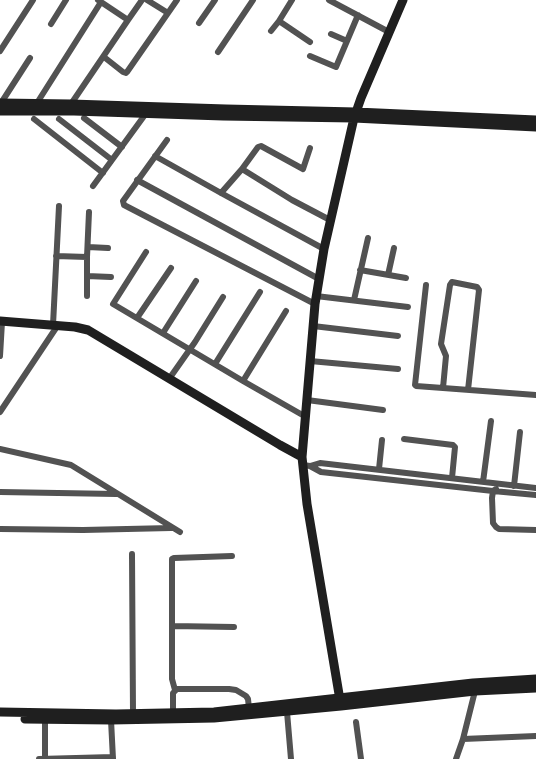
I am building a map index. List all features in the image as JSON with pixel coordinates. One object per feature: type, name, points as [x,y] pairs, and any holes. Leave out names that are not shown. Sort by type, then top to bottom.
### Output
[{"type":"street","points":[[0,51],[31,0]]},
{"type":"street","points":[[51,24],[66,0]]},
{"type":"street","points":[[71,104],[142,0]]},
{"type":"street","points":[[147,0],[168,13]]},
{"type":"street","points":[[104,57],[126,73],[177,0]]},
{"type":"street","points":[[199,23],[215,0]]},
{"type":"street","points":[[218,52],[253,0]]},
{"type":"street","points":[[271,32],[292,0]]},
{"type":"street","points":[[329,0],[389,32]]},
{"type":"street","points":[[340,702],[307,504],[305,463],[306,417],[315,300],[330,220],[355,115],[403,0]]},
{"type":"street","points":[[37,103],[100,1],[128,20]]},
{"type":"street","points":[[310,56],[336,67],[358,15]]},
{"type":"street","points":[[279,21],[310,42]]},
{"type":"street","points":[[331,34],[347,41]]},
{"type":"street","points":[[0,106],[30,58]]},
{"type":"street","points":[[0,106],[37,103],[148,110]]},
{"type":"street","points":[[0,106],[74,111],[226,110],[536,120]]},
{"type":"street","points":[[94,186],[148,110]]},
{"type":"street","points":[[355,115],[536,127]]},
{"type":"street","points":[[84,118],[122,147]]},
{"type":"street","points":[[34,119],[103,173]]},
{"type":"street","points":[[59,119],[112,160]]},
{"type":"street","points":[[167,140],[123,201],[124,205],[315,300],[354,300],[408,307]]},
{"type":"street","points":[[221,194],[258,147],[261,146],[303,169],[310,148]]},
{"type":"street","points":[[156,156],[221,194],[324,249]]},
{"type":"street","points":[[242,169],[292,200],[330,220]]},
{"type":"street","points":[[137,180],[319,280]]},
{"type":"street","points":[[0,412],[56,325],[56,256],[59,206]]},
{"type":"street","points":[[86,296],[89,212]]},
{"type":"street","points":[[354,300],[368,238]]},
{"type":"street","points":[[88,247],[108,248]]},
{"type":"street","points":[[388,275],[394,248]]},
{"type":"street","points":[[146,252],[113,304],[306,417]]},
{"type":"street","points":[[56,256],[88,257]]},
{"type":"street","points":[[137,318],[172,268]]},
{"type":"street","points":[[360,270],[406,278]]},
{"type":"street","points":[[87,276],[111,277]]},
{"type":"street","points":[[163,333],[196,281]]},
{"type":"street","points":[[443,388],[446,356],[441,344],[452,282],[477,287],[479,290],[468,390]]},
{"type":"street","points":[[426,285],[414,383],[416,386],[536,395]]},
{"type":"street","points":[[215,364],[260,292]]},
{"type":"street","points":[[169,379],[223,297]]},
{"type":"street","points":[[243,381],[286,312]]},
{"type":"street","points":[[0,356],[1,322],[56,325],[88,330],[280,445],[321,472],[536,495]]},
{"type":"street","points":[[313,326],[398,336]]},
{"type":"street","points":[[310,361],[398,369]]},
{"type":"street","points":[[307,400],[382,410]]},
{"type":"street","points":[[483,482],[491,421]]},
{"type":"street","points":[[514,486],[520,432]]},
{"type":"street","points":[[404,439],[453,445],[455,447],[452,478]]},
{"type":"street","points":[[379,469],[382,440]]},
{"type":"street","points":[[0,449],[71,465],[180,532]]},
{"type":"street","points":[[305,463],[320,462],[536,488]]},
{"type":"street","points":[[400,481],[401,472]]},
{"type":"street","points":[[499,484],[493,491],[492,498],[493,523],[496,527],[499,529],[536,530]]},
{"type":"street","points":[[0,492],[118,494]]},
{"type":"street","points":[[0,529],[172,528]]},
{"type":"street","points":[[132,554],[134,713]]},
{"type":"street","points":[[173,713],[172,559],[232,556]]},
{"type":"street","points":[[172,626],[234,627]]},
{"type":"street","points":[[0,718],[111,720],[214,718],[287,712],[340,702],[473,683],[536,679]]},
{"type":"street","points":[[174,690],[177,688],[236,690],[246,696],[249,708]]},
{"type":"street","points":[[0,712],[214,712],[475,691],[536,688]]},
{"type":"street","points":[[456,759],[475,691]]},
{"type":"street","points":[[287,712],[291,759]]},
{"type":"street","points":[[45,719],[46,759]]},
{"type":"street","points":[[39,759],[113,758],[111,720]]},
{"type":"street","points":[[356,722],[361,759]]},
{"type":"street","points":[[463,739],[536,736]]}]
